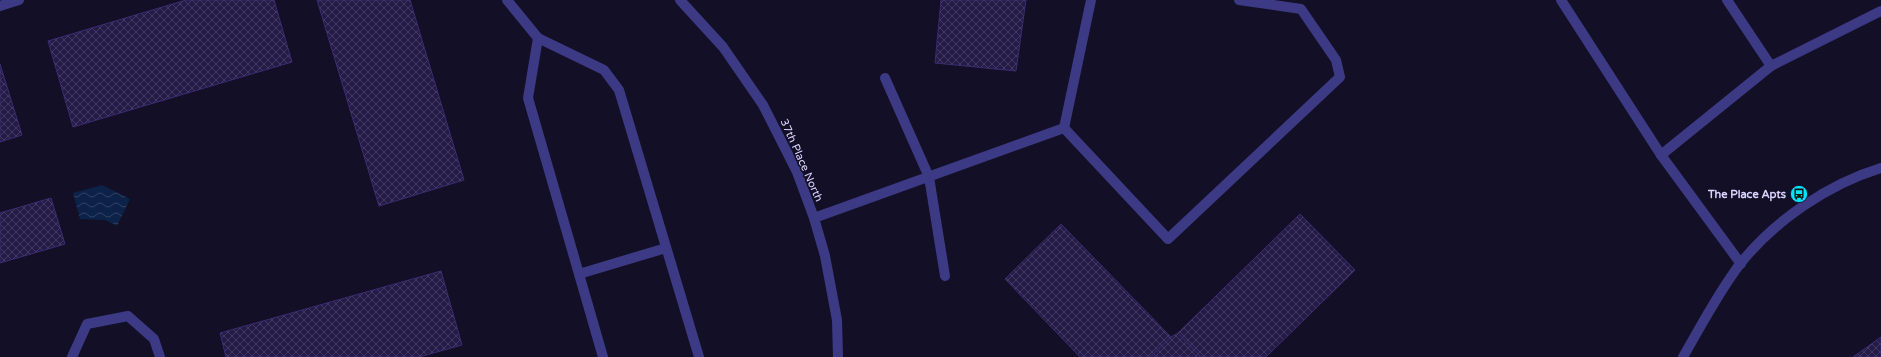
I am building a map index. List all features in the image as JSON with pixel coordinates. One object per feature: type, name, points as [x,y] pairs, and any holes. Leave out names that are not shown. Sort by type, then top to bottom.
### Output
[{"type":"street","points":[[0,6],[19,0]]},
{"type":"street","points":[[507,0],[538,38],[604,70],[619,90],[699,357]]},
{"type":"street","name":"37th Place North","points":[[680,0],[723,47],[763,105],[797,172],[814,218],[825,256],[837,320],[838,357]]},
{"type":"street","points":[[1064,128],[1091,0]]},
{"type":"street","points":[[1064,128],[1168,239],[1340,77],[1336,60],[1301,9],[1242,0]]},
{"type":"street","points":[[1561,0],[1661,155],[1741,264]]},
{"type":"street","points":[[1727,0],[1771,66]]},
{"type":"street","points":[[1661,155],[1771,66],[1881,11]]},
{"type":"street","points":[[538,38],[528,98],[603,357]]},
{"type":"street","points":[[885,78],[929,177],[945,276]]},
{"type":"street","points":[[814,218],[1064,128]]},
{"type":"street","points":[[1683,357],[1712,307],[1741,264],[1781,222],[1826,191],[1881,168]]},
{"type":"street","points":[[579,274],[666,248]]},
{"type":"street","points":[[72,357],[87,324],[128,316],[154,339],[160,357]]},
{"type":"water","points":[[102,185],[130,199],[117,226],[105,220],[80,219],[73,193]]},
{"type":"building","points":[[186,0],[274,0],[292,62],[73,127],[48,41]]},
{"type":"building","points":[[317,0],[410,0],[464,180],[379,206]]},
{"type":"building","points":[[941,0],[1026,0],[1016,71],[935,63]]},
{"type":"building","points":[[0,64],[22,135],[0,142]]},
{"type":"building","points":[[51,198],[65,244],[0,263],[0,213]]},
{"type":"building","points":[[1300,214],[1355,270],[1266,357],[1201,357],[1178,333]]},
{"type":"building","points":[[1061,224],[1171,337],[1150,357],[1080,357],[1005,279]]},
{"type":"building","points":[[441,271],[462,345],[419,357],[226,357],[220,333]]},
{"type":"building","points":[[1178,333],[1201,357],[1150,357],[1171,337]]},
{"type":"building","points":[[1881,337],[1881,357],[1853,357]]},
{"type":"place","name":"The Place Apts","points":[[1799,194]]}]
